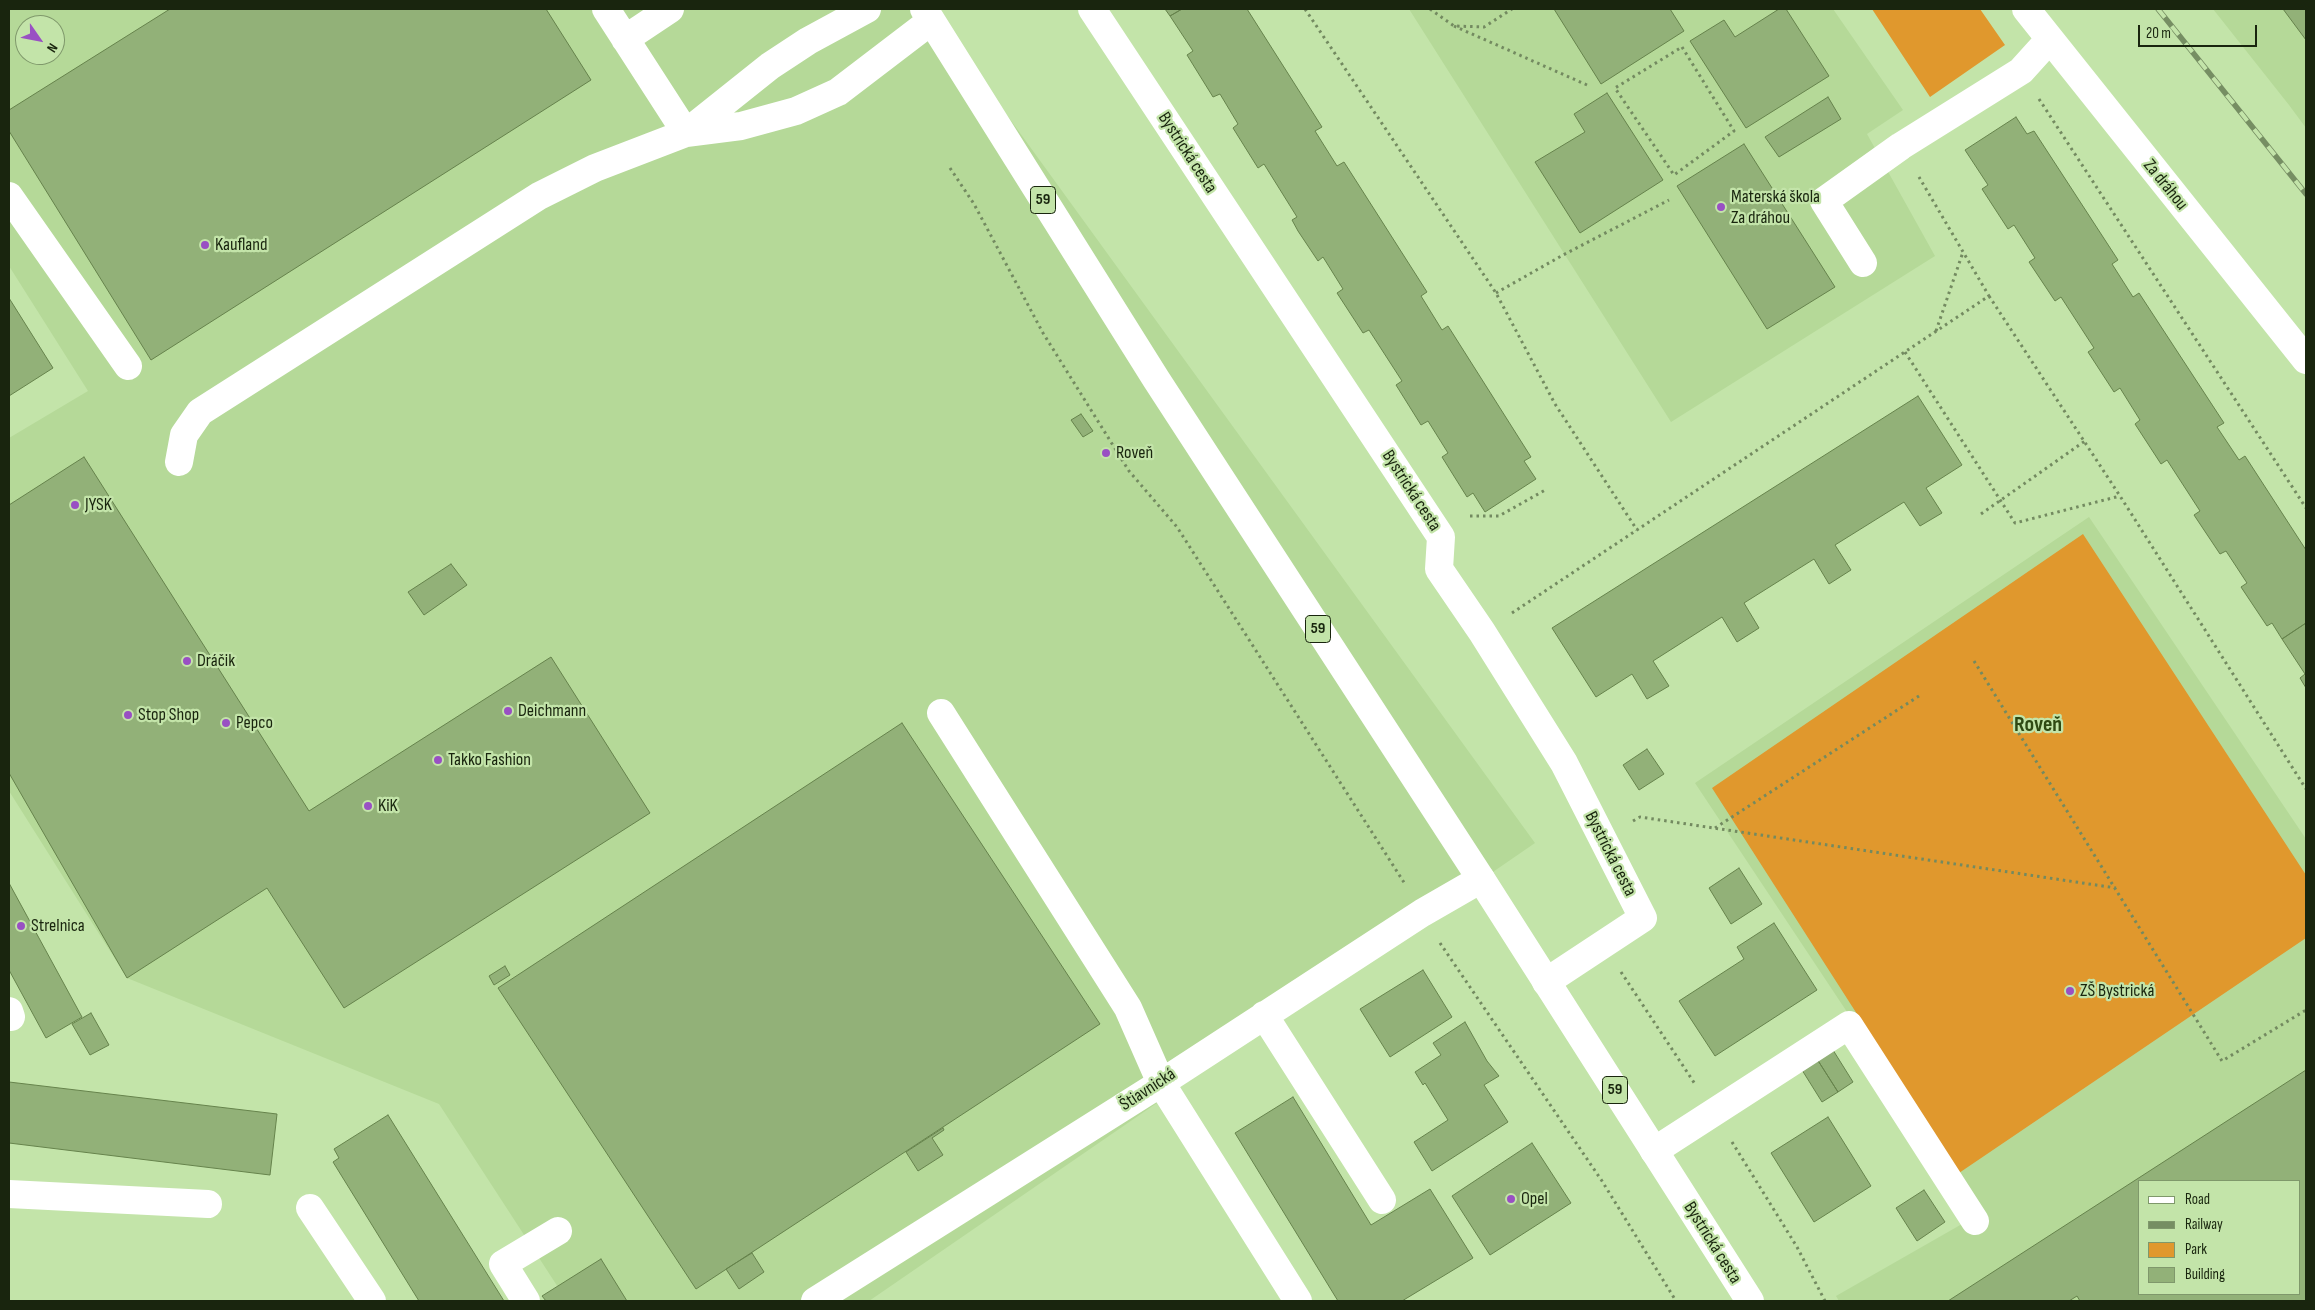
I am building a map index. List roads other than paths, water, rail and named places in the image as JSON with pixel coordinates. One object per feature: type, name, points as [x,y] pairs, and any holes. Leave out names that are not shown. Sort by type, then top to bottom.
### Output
[{"type":"main road","points":[[606,9],[686,133]]},
{"type":"main road","points":[[624,39],[670,9]]},
{"type":"main road","points":[[686,133],[770,66],[808,41],[867,9]]},
{"type":"main road","name":"Bystrická cesta","points":[[1092,9],[1441,537],[1439,569],[1482,632],[1564,763],[1643,918],[1546,982]]},
{"type":"main road","name":"Za dráhou","points":[[2026,9],[2306,360]]},
{"type":"main road","points":[[179,462],[181,443],[191,422],[200,412],[539,196],[595,168],[686,133],[750,124],[796,112],[838,92],[928,15]]},
{"type":"main road","name":"Bystrická cesta","points":[[928,15],[1156,379],[1481,879],[1750,1301]]},
{"type":"main road","points":[[1863,263],[1824,200],[1901,146],[2021,71],[2049,40]]},
{"type":"main road","points":[[9,196],[128,366]]},
{"type":"main road","points":[[941,713],[1128,1008],[1160,1083],[1298,1301]]},
{"type":"main road","name":"Štiavnická","points":[[815,1301],[1160,1083],[1422,913],[1481,879]]},
{"type":"main road","points":[[1264,1015],[1382,1200]]},
{"type":"main road","points":[[1654,1151],[1849,1025],[1975,1222]]},
{"type":"main road","points":[[9,1194],[208,1204]]},
{"type":"main road","points":[[310,1208],[372,1301]]},
{"type":"main road","points":[[526,1301],[503,1264],[558,1231]]},
{"type":"railway","points":[[2158,9],[2306,194]]},
{"type":"place","name":"Materská škola Za dráhou","points":[[1721,207]]},
{"type":"place","name":"Kaufland","points":[[205,245]]},
{"type":"place","name":"Roveň","points":[[1106,453]]},
{"type":"place","name":"JYSK","points":[[75,505]]},
{"type":"place","name":"Dráčik","points":[[187,661]]},
{"type":"place","name":"Deichmann","points":[[508,711]]},
{"type":"place","name":"Stop Shop","points":[[128,715]]},
{"type":"place","name":"Pepco","points":[[226,723]]},
{"type":"place","name":"Takko Fashion","points":[[438,760]]},
{"type":"place","name":"KiK","points":[[368,806]]},
{"type":"place","name":"Strelnica","points":[[21,926]]},
{"type":"place","name":"ZŠ Bystrická","points":[[2070,991]]},
{"type":"place","name":"Opel","points":[[1511,1199]]},
{"type":"district","name":"Roveň","points":[[2038,725]]}]
